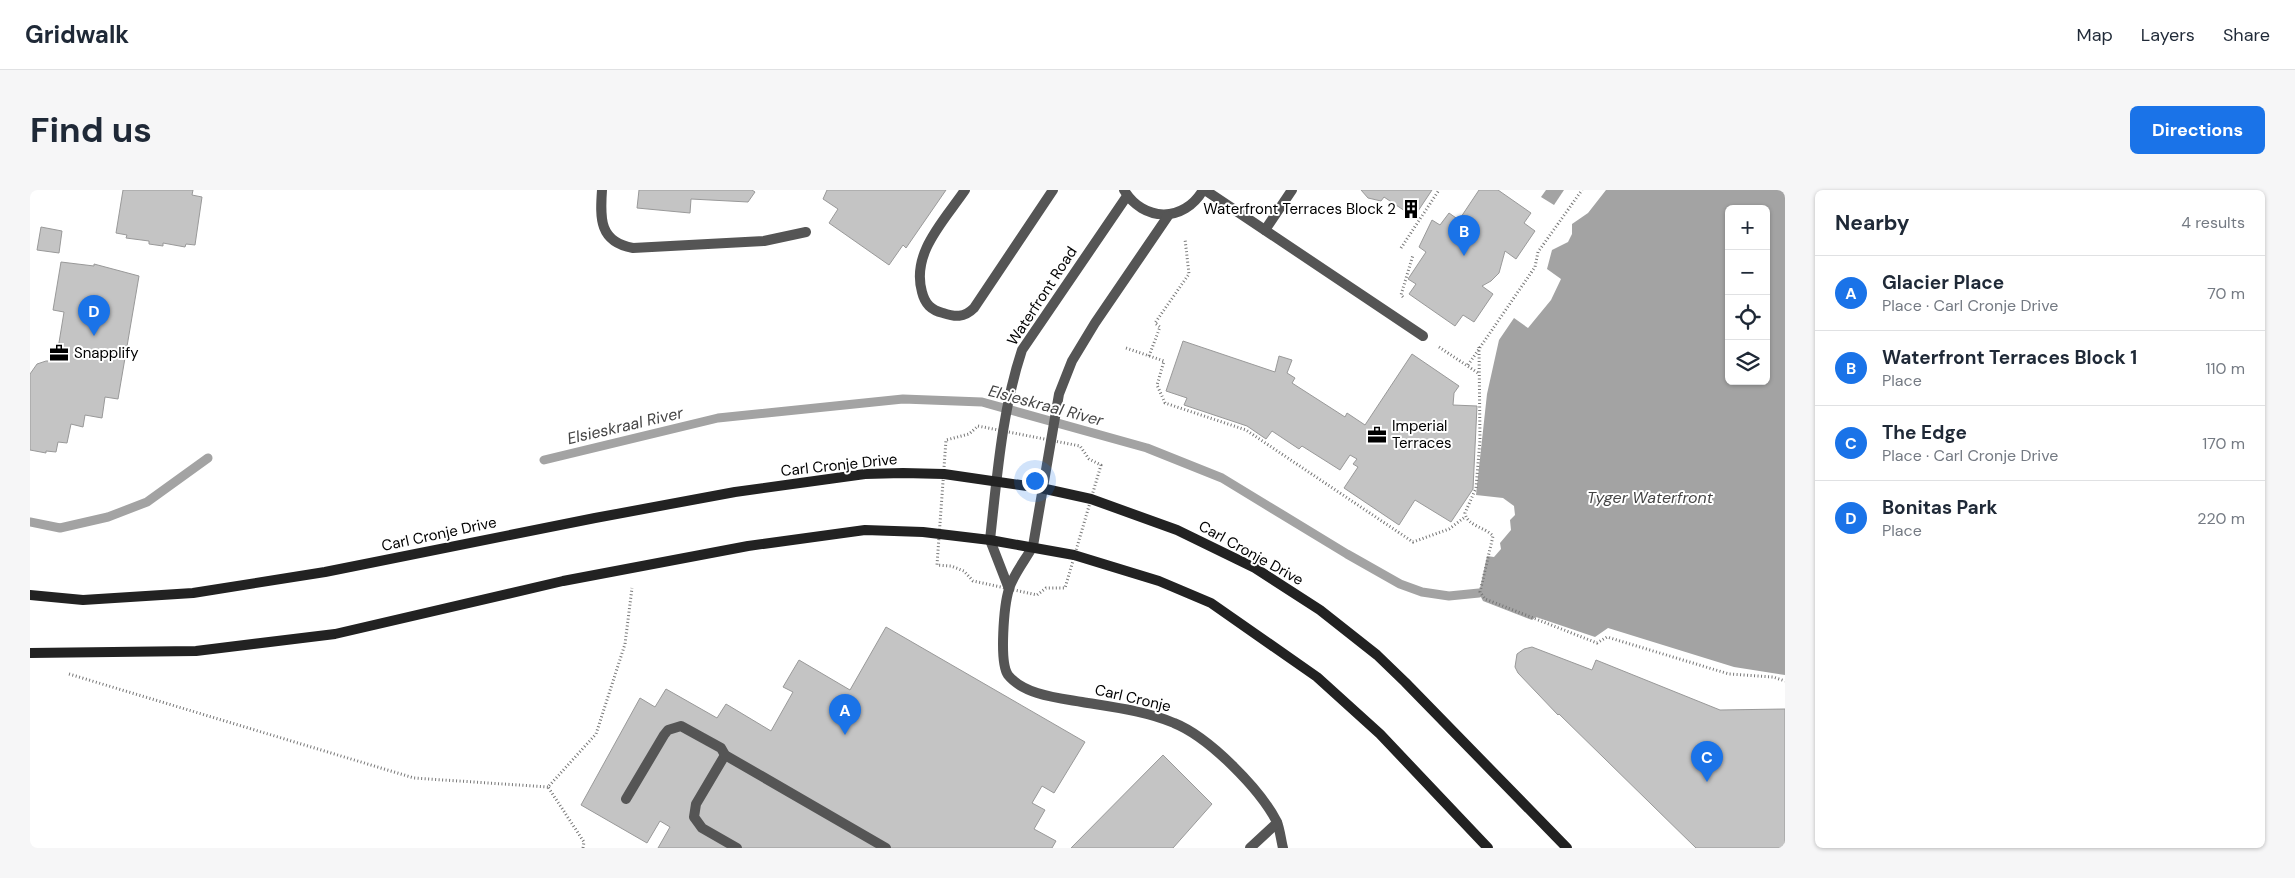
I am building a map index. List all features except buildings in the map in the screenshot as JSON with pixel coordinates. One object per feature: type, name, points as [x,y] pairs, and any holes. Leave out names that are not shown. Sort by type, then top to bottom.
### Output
[{"type":"main road","name":"Carl Cronje Drive","points":[[30,595],[83,600],[193,593],[325,572],[594,518],[726,494],[865,474],[944,474],[1041,488],[1091,499],[1177,530],[1255,568],[1313,605],[1369,649],[1405,682],[1567,848]]},
{"type":"main road","points":[[30,653],[196,651],[335,634],[563,581],[748,546],[865,530],[923,532],[990,540],[1074,554],[1159,581],[1211,604],[1238,621],[1324,684],[1380,734],[1488,848]]},
{"type":"street","points":[[602,190],[602,223],[607,233],[624,246],[633,248],[764,241],[806,232]]},
{"type":"street","points":[[965,190],[925,250],[921,259],[918,277],[925,300],[929,306],[934,310],[956,316],[970,313],[974,308],[1053,190]]},
{"type":"street","points":[[1126,193],[1141,210],[1154,215],[1168,216],[1182,212],[1194,203],[1204,190],[1423,336]]},
{"type":"street","points":[[1265,230],[1292,190]]},
{"type":"street","name":"Waterfront Road","points":[[990,540],[1004,430],[1014,374],[1022,350],[1126,193]]},
{"type":"street","points":[[1033,546],[1041,488],[1059,394],[1072,361],[1095,323],[1168,216]]},
{"type":"street","name":"Carl Cronje","points":[[990,540],[1009,589]]},
{"type":"street","name":"Carl Cronje","points":[[1033,546],[1009,589],[1002,655],[1008,675],[1028,690],[1133,711],[1175,723],[1204,741],[1240,773],[1277,823],[1284,848]]},
{"type":"street","points":[[626,799],[664,735],[674,727],[687,728],[721,748],[724,755],[870,844],[886,848]]},
{"type":"street","points":[[724,755],[696,804],[694,817],[702,828],[737,848]]},
{"type":"street","points":[[1250,848],[1277,823]]},
{"type":"path","points":[[1401,248],[1439,190]]},
{"type":"path","points":[[1468,366],[1479,347],[1535,267],[1538,252],[1582,190]]},
{"type":"path","points":[[1149,356],[1160,327],[1155,323],[1188,274],[1185,239]]},
{"type":"path","points":[[1408,300],[1401,296],[1412,256]]},
{"type":"path","points":[[1423,336],[1478,373]]},
{"type":"path","points":[[1126,348],[1164,361],[1157,385],[1166,403],[1246,430],[1413,542],[1448,529],[1465,517],[1476,488],[1481,402],[1478,390],[1479,347]]},
{"type":"path","points":[[1465,517],[1492,536],[1480,592],[1485,600],[1597,643],[1607,637],[1729,674],[1773,677],[1785,682]]},
{"type":"path","points":[[548,787],[596,734],[620,656],[630,613],[633,568]]},
{"type":"path","points":[[68,674],[414,778],[548,787]]},
{"type":"path","points":[[548,787],[584,842],[583,848]]},
{"type":"water","points":[[1546,190],[1564,190],[1554,205],[1541,197]]},
{"type":"water","name":"Tyger Waterfront","points":[[1606,190],[1785,190],[1785,675],[1734,667],[1608,628],[1595,637],[1536,617],[1532,620],[1483,601],[1479,593],[1487,556],[1494,557],[1501,549],[1500,543],[1511,530],[1510,520],[1515,515],[1514,506],[1503,498],[1476,495],[1487,394],[1499,340],[1514,318],[1528,328],[1551,300],[1561,279],[1547,269],[1552,250],[1568,242],[1572,234],[1572,224],[1588,213]]},
{"type":"waterway","name":"Elsieskraal River","points":[[544,460],[718,418],[903,399],[982,402],[1147,448],[1222,478],[1400,584],[1422,592],[1449,596],[1479,593]]},
{"type":"waterway","name":"Elsieskraal River","points":[[30,522],[60,528],[108,517],[147,502],[208,458]]},
{"type":"place","name":"Waterfront Terraces Block 2","points":[[1411,209]]},
{"type":"place","name":"Waterfront Terraces Block 1","points":[[1464,256]]},
{"type":"place","name":"Bonitas Park","points":[[94,336]]},
{"type":"place","name":"Snapplify","points":[[59,353]]},
{"type":"place","name":"Imperial Terraces","points":[[1377,435]]},
{"type":"place","name":"Glacier Place","points":[[845,735]]},
{"type":"place","name":"The Edge","points":[[1707,782]]}]
